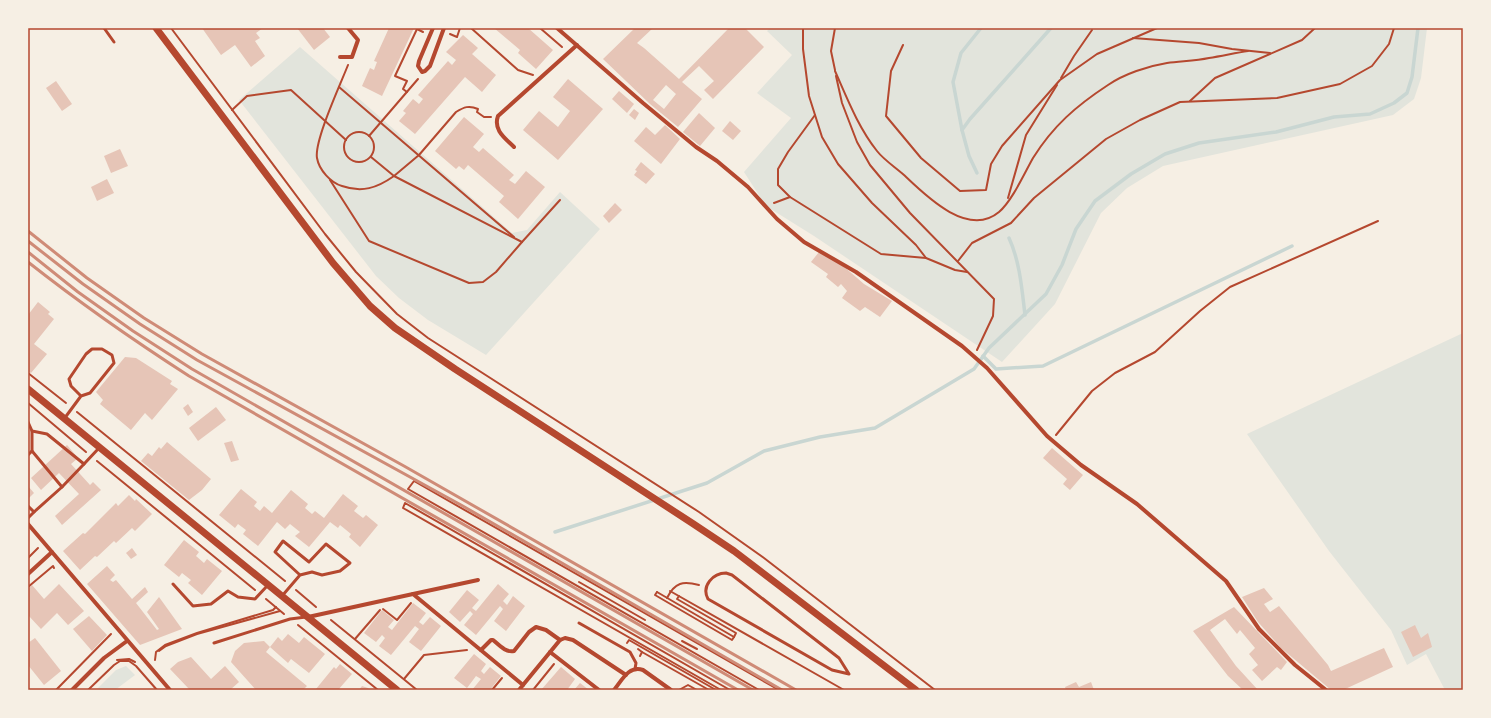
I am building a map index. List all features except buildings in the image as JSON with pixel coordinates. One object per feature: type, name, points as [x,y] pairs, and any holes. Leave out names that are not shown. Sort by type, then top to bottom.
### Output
[{"type":"street","points":[[156,28],[333,263],[383,318],[455,369],[734,551],[916,690]]},
{"type":"street","points":[[340,57],[352,57],[358,40],[348,28]]},
{"type":"street","points":[[433,28],[419,61],[418,66],[422,72],[426,71],[430,66],[444,28]]},
{"type":"street","points":[[557,28],[643,103],[696,147],[748,187],[777,219],[804,242],[856,272],[962,346],[988,368],[1015,401],[1052,441],[1081,465],[1137,504],[1226,581],[1259,629],[1295,665],[1326,690]]},
{"type":"street","points":[[514,147],[498,131],[496,124],[498,116],[577,45]]},
{"type":"street","points":[[28,389],[397,690]]},
{"type":"street","points":[[28,524],[170,690]]},
{"type":"street","points":[[28,574],[52,552]]},
{"type":"street","points":[[307,617],[478,580]]},
{"type":"street","points":[[413,594],[523,685]]},
{"type":"street","points":[[481,650],[491,640],[494,640],[507,651],[514,651],[529,632],[536,627],[546,630],[560,640]]},
{"type":"street","points":[[520,690],[560,640],[565,638],[573,640],[626,675]]},
{"type":"street","points":[[72,690],[104,658],[128,641]]},
{"type":"street","points":[[550,652],[599,690]]},
{"type":"street","points":[[614,690],[630,671],[635,669],[643,670],[671,690]]},
{"type":"lane","points":[[104,28],[114,42]]},
{"type":"lane","points":[[64,418],[81,396],[90,393],[114,363],[112,355],[102,349],[92,349],[89,351],[69,379],[71,386],[81,396]]},
{"type":"lane","points":[[28,422],[32,431],[32,451],[62,487]]},
{"type":"lane","points":[[32,431],[47,434],[84,464]]},
{"type":"lane","points":[[28,444],[32,445]]},
{"type":"lane","points":[[28,518],[62,487],[99,447]]},
{"type":"lane","points":[[28,455],[32,451]]},
{"type":"lane","points":[[28,506],[34,512]]},
{"type":"lane","points":[[300,575],[275,552],[283,541],[309,562],[312,572]]},
{"type":"lane","points":[[282,596],[300,575],[312,572],[322,575],[340,571],[350,563],[326,544],[309,562]]},
{"type":"lane","points":[[719,574],[732,575],[839,658],[849,674],[832,670],[713,603],[706,596],[706,587],[712,579],[719,574]]},
{"type":"lane","points":[[173,584],[193,606],[211,604],[228,591],[238,597],[255,598],[268,585]]},
{"type":"lane","points":[[214,643],[290,619],[307,617]]},
{"type":"lane","points":[[578,624],[630,652],[636,663],[635,669]]},
{"type":"path","points":[[171,28],[334,245],[356,272],[397,314],[428,338],[699,512],[764,558],[935,690]]},
{"type":"path","points":[[407,92],[403,88],[407,81],[395,76],[417,30],[424,32],[426,28]]},
{"type":"path","points":[[471,28],[518,70],[534,76],[539,71]]},
{"type":"path","points":[[540,28],[564,49],[570,52]]},
{"type":"path","points":[[803,28],[804,57],[809,96],[822,138],[838,164],[872,203],[916,245],[926,258]]},
{"type":"path","points":[[835,28],[831,51],[842,103],[856,142],[870,165],[910,213],[994,299],[993,316],[974,357]]},
{"type":"path","points":[[903,45],[891,71],[886,116],[921,158],[960,191],[986,190],[991,164],[1002,146],[1060,80],[1097,54],[1157,28]]},
{"type":"path","points":[[1189,102],[1215,78],[1302,40],[1315,28]]},
{"type":"path","points":[[958,261],[972,243],[1011,223],[1034,198],[1106,139],[1140,120],[1180,102],[1277,98],[1340,84],[1372,66],[1389,44],[1394,28]]},
{"type":"path","points":[[1008,201],[1026,135],[1074,56],[1092,30]]},
{"type":"path","points":[[1133,38],[1198,43],[1271,53]]},
{"type":"path","points":[[835,70],[853,113],[878,151],[932,201],[950,212],[970,220],[990,218],[1000,211],[1008,201],[1034,157],[1054,129],[1072,110],[1109,84],[1131,74],[1166,63],[1208,59],[1248,51]]},
{"type":"path","points":[[352,57],[318,143],[317,158],[322,169],[330,179],[369,241],[469,283],[483,282],[496,272],[560,200]]},
{"type":"path","points":[[369,136],[418,79],[422,72]]},
{"type":"path","points":[[339,87],[517,240]]},
{"type":"path","points":[[223,117],[247,96],[291,90],[346,140]]},
{"type":"path","points":[[330,179],[340,186],[352,190],[363,190],[378,186],[394,176],[419,155],[456,112],[463,107],[472,106],[478,109],[477,112],[484,117],[498,116]]},
{"type":"path","points":[[815,115],[788,152],[778,169],[778,185],[790,197],[881,254],[926,258],[954,270],[968,272]]},
{"type":"path","points":[[356,132],[365,133],[369,136],[372,139],[374,148],[371,157],[362,162],[353,161],[346,154],[344,145],[346,140],[356,132]]},
{"type":"path","points":[[371,157],[394,176],[522,242]]},
{"type":"path","points":[[766,206],[790,197]]},
{"type":"path","points":[[1052,441],[1067,420],[1092,391],[1116,373],[1155,352],[1200,311],[1230,287],[1378,221]]},
{"type":"path","points":[[28,373],[417,690]]},
{"type":"path","points":[[28,403],[378,690]]},
{"type":"path","points":[[759,690],[408,489],[414,481],[779,690]]},
{"type":"path","points":[[716,690],[403,508],[405,503],[730,690]]},
{"type":"path","points":[[28,558],[35,552]]},
{"type":"path","points":[[28,587],[50,569]]},
{"type":"path","points":[[577,586],[582,577]]},
{"type":"path","points":[[579,582],[645,620]]},
{"type":"path","points":[[667,598],[670,591],[675,586],[682,583],[691,583],[706,587]]},
{"type":"path","points":[[670,591],[844,690]]},
{"type":"path","points":[[679,596],[677,599],[736,633],[732,640],[655,596],[657,592],[734,636]]},
{"type":"path","points":[[355,639],[382,608],[397,620],[412,601]]},
{"type":"path","points":[[276,607],[273,610],[197,633],[165,645],[156,652],[154,663],[158,652],[166,646],[198,634],[280,610]]},
{"type":"path","points":[[56,690],[108,637]]},
{"type":"path","points":[[627,643],[630,639]]},
{"type":"path","points":[[630,639],[721,690]]},
{"type":"path","points":[[682,641],[696,649]]},
{"type":"path","points":[[694,653],[699,644]]},
{"type":"path","points":[[404,679],[424,655],[471,650],[465,645]]},
{"type":"path","points":[[642,652],[709,690]]},
{"type":"path","points":[[107,667],[119,659],[127,659],[138,665],[144,671],[150,666]]},
{"type":"path","points":[[88,690],[120,661],[129,661],[136,666],[157,690]]},
{"type":"path","points":[[533,690],[556,661]]},
{"type":"path","points":[[492,690],[503,676]]},
{"type":"path","points":[[83,690],[93,680]]},
{"type":"path","points":[[679,690],[688,685],[697,690]]},
{"type":"shaded area","points":[[770,28],[1427,28],[1421,78],[1414,99],[1393,115],[1163,166],[1127,188],[1101,213],[1055,304],[1002,362],[814,236],[766,206],[744,172],[791,118],[757,93],[792,55],[767,31]]},
{"type":"shaded area","points":[[300,47],[512,233],[527,230],[560,192],[600,229],[486,355],[428,320],[399,298],[376,276],[239,100]]},
{"type":"shaded area","points":[[1463,333],[1463,690],[1445,690],[1426,654],[1407,665],[1391,630],[1329,551],[1247,434]]},
{"type":"shaded area","points":[[126,666],[135,675],[115,690],[96,690],[116,670]]},
{"type":"waterway","points":[[977,173],[969,156],[962,130],[953,82],[961,53],[981,28]]},
{"type":"waterway","points":[[962,130],[970,119],[1051,28]]},
{"type":"waterway","points":[[555,532],[707,483],[764,451],[820,437],[875,428],[974,369],[989,348],[1046,294],[1062,265],[1076,229],[1095,201],[1131,174],[1165,154],[1199,143],[1276,132],[1334,117],[1370,114],[1394,103],[1407,93],[1412,77],[1418,28]]},
{"type":"waterway","points":[[1009,238],[1018,266],[1025,315]]},
{"type":"waterway","points":[[983,356],[996,369],[1043,366],[1292,246]]},
{"type":"railway","points":[[28,231],[87,278],[144,318],[202,354],[404,466],[796,690]]},
{"type":"railway","points":[[28,241],[83,284],[140,324],[197,360],[461,505],[782,690]]},
{"type":"railway","points":[[28,252],[78,292],[133,331],[192,369],[753,690]]},
{"type":"railway","points":[[28,262],[107,321],[189,376],[738,690]]}]
